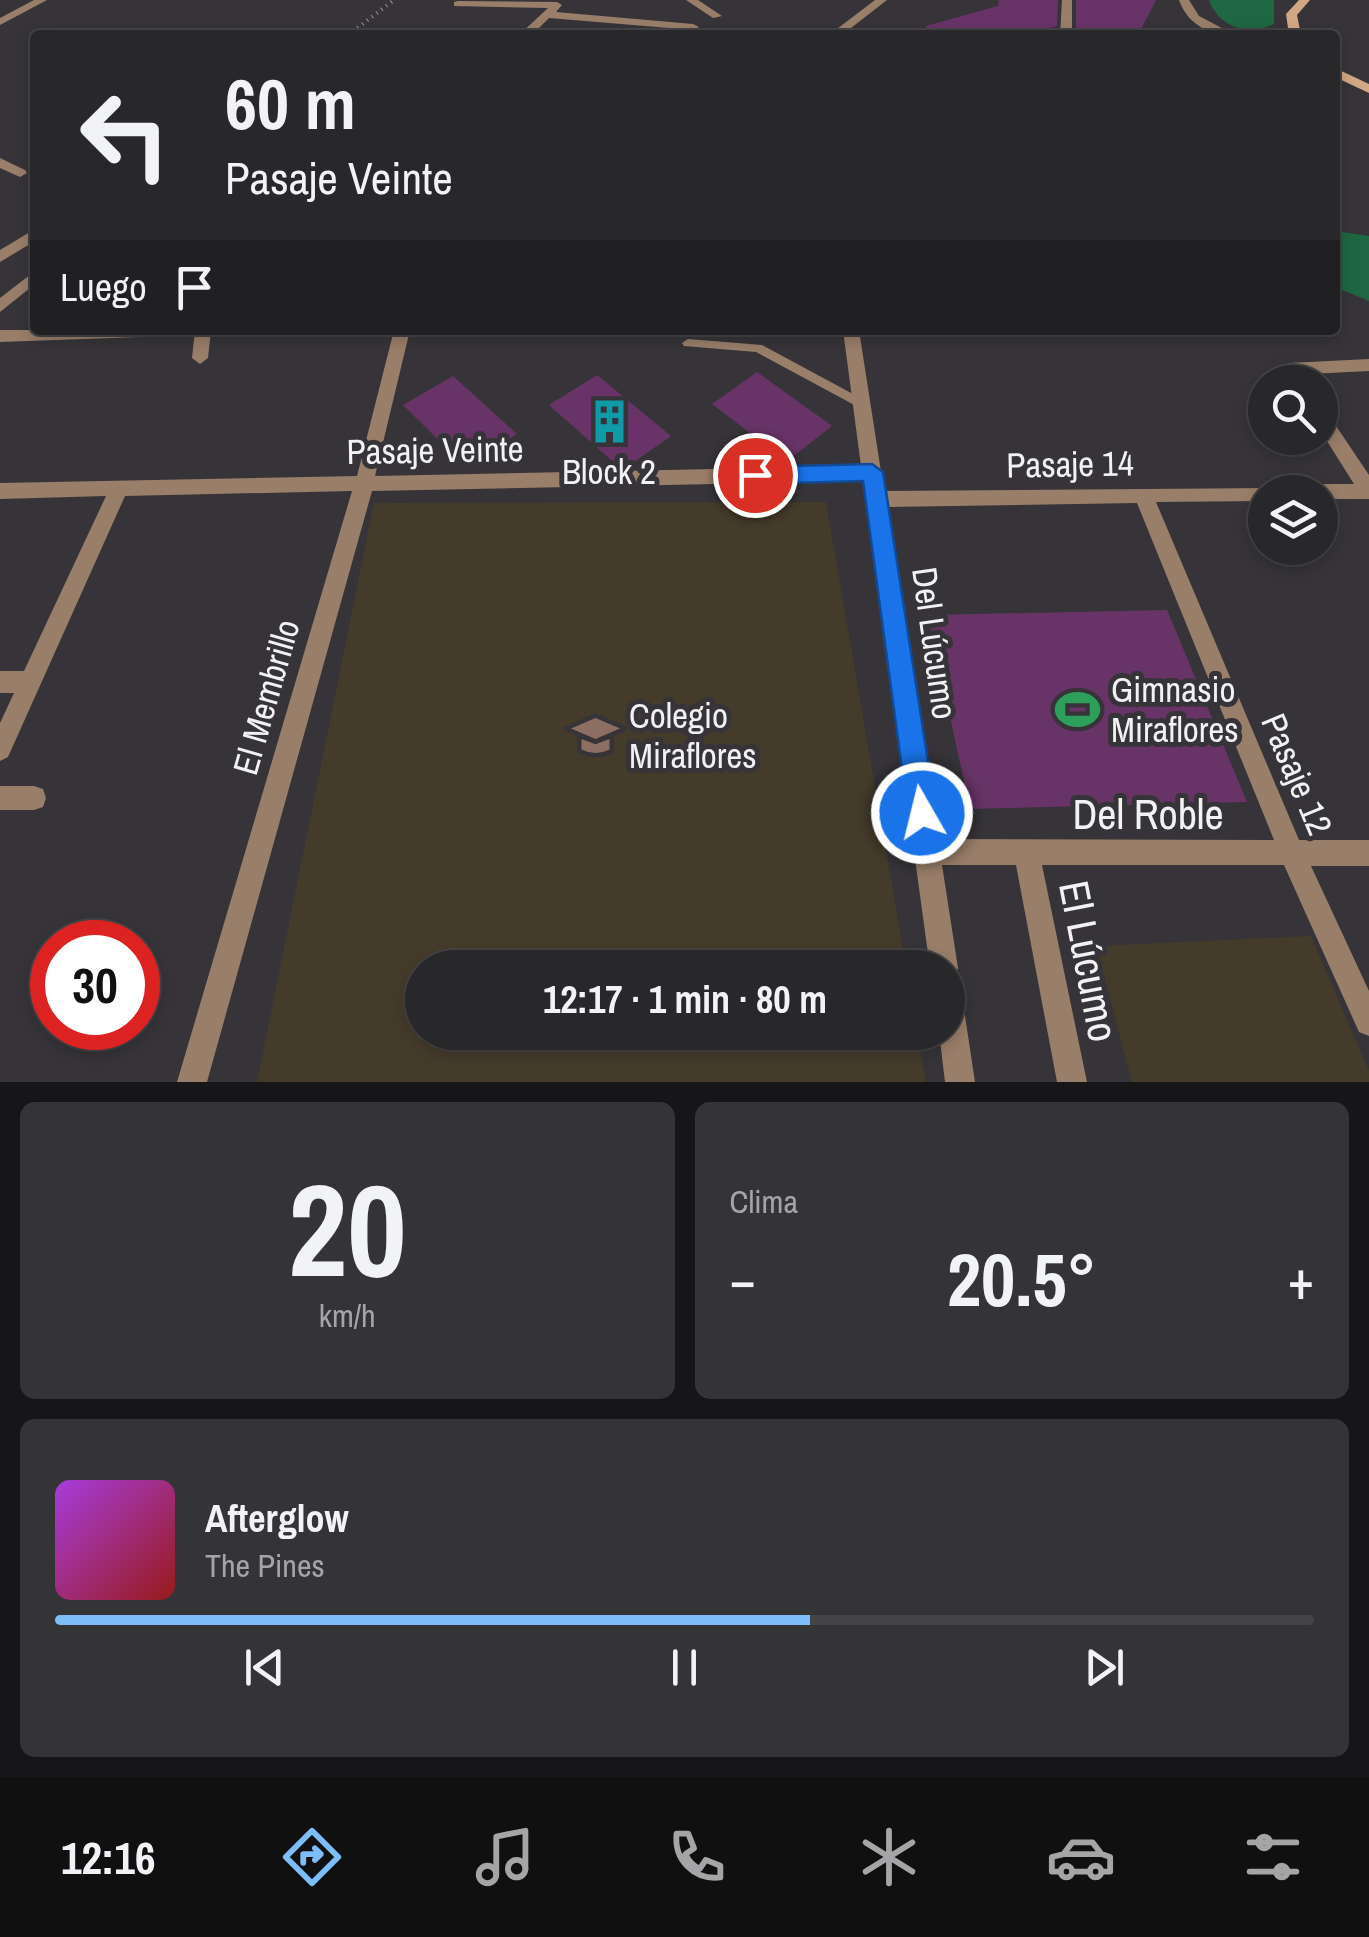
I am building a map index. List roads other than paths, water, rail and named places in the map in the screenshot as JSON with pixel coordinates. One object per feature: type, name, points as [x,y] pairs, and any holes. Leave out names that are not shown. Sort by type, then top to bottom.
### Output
[{"type":"street","points":[[0,22],[42,0]]},
{"type":"street","points":[[691,0],[717,16]]},
{"type":"street","points":[[843,30],[882,0]]},
{"type":"street","points":[[1066,30],[1067,0]]},
{"type":"street","points":[[1184,0],[1185,8],[1200,22],[1218,30]]},
{"type":"street","points":[[1295,30],[1291,14],[1305,0]]},
{"type":"street","points":[[458,4],[560,3]]},
{"type":"street","points":[[530,30],[560,3]]},
{"type":"street","points":[[547,15],[692,27]]},
{"type":"street","points":[[1340,74],[1369,88]]},
{"type":"street","points":[[0,162],[20,174]]},
{"type":"street","points":[[0,257],[30,237]]},
{"type":"street","points":[[0,307],[30,280]]},
{"type":"street","points":[[0,336],[30,335]]},
{"type":"street","points":[[200,358],[202,335]]},
{"type":"street","name":"El Membrillo","points":[[192,1082],[364,484],[401,335]]},
{"type":"street","name":"Del Lúcumo","points":[[852,335],[942,950]]},
{"type":"street","points":[[1338,369],[1369,365]]},
{"type":"street","points":[[1338,444],[1369,491]]},
{"type":"street","name":"Pasaje Veinte","points":[[0,491],[872,472]]},
{"type":"street","points":[[0,749],[120,489]]},
{"type":"street","points":[[1338,491],[1369,491]]},
{"type":"street","name":"Pasaje 14","points":[[876,500],[1248,493]]},
{"type":"street","name":"Pasaje 12","points":[[1143,496],[1292,854],[1369,1022]]},
{"type":"street","points":[[0,682],[28,682]]},
{"type":"street","points":[[0,798],[34,798]]},
{"type":"street","name":"Del Roble","points":[[928,852],[1369,853]]},
{"type":"street","name":"El Lúcumo","points":[[1027,855],[1072,1082]]},
{"type":"street","points":[[956,1050],[960,1082]]},
{"type":"lane","points":[[688,343],[758,348],[862,404]]},
{"type":"place","name":"Block 2","points":[[609,421]]},
{"type":"place","name":"Gimnasio Miraflores","points":[[1078,709]]},
{"type":"place","name":"Colegio Miraflores","points":[[596,735]]}]
